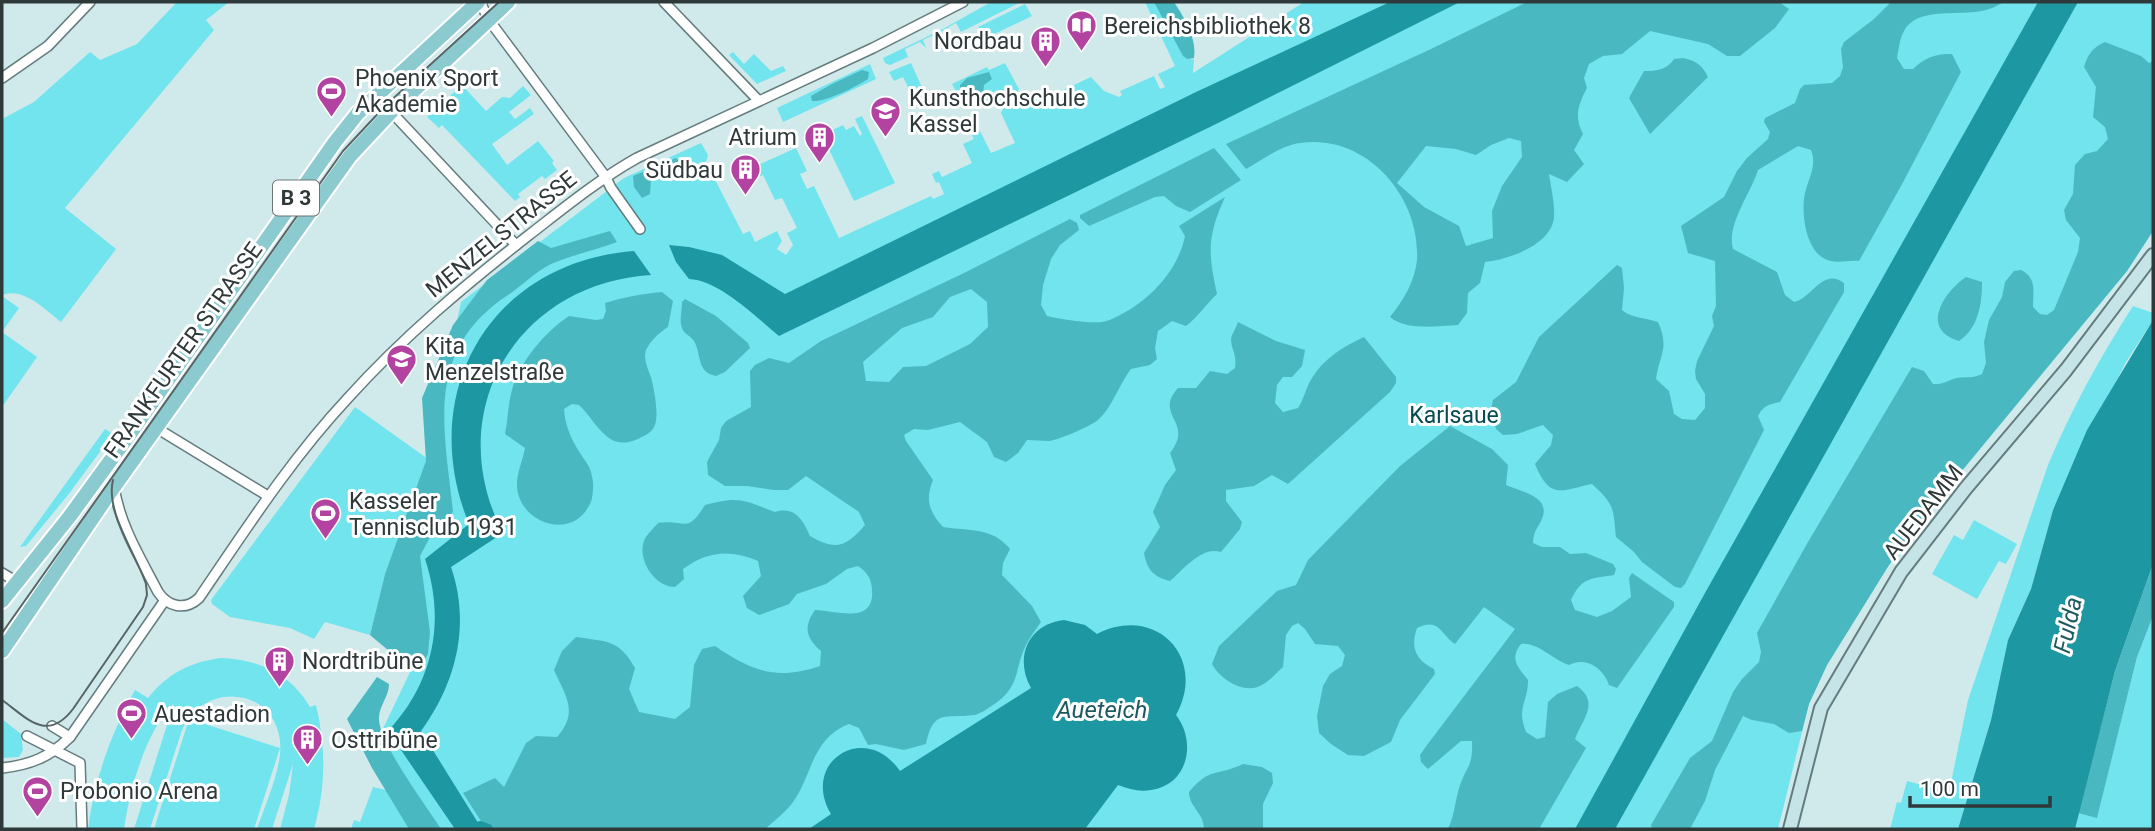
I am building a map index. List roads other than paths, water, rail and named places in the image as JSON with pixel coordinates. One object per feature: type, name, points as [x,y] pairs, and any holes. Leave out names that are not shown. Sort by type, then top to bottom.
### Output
[{"type":"main road","name":"FRANKFURTER STRASSE","points":[[2,601],[75,509],[358,113],[479,2]]},
{"type":"main road","name":"FRANKFURTER STRASSE","points":[[2,651],[114,486],[350,156],[392,111],[508,2]]},
{"type":"street","points":[[2,78],[48,46],[90,2]]},
{"type":"street","points":[[479,2],[489,20],[605,176],[640,229]]},
{"type":"street","points":[[664,2],[758,100]]},
{"type":"street","name":"MENZELSTRASSE","points":[[164,602],[184,606],[199,598],[268,496],[314,437],[379,365],[450,298],[605,176],[758,100],[873,48],[961,2]]},
{"type":"street","points":[[379,94],[516,245]]},
{"type":"street","name":"AUEDAMM","points":[[1790,829],[1821,708],[1901,572],[1966,488],[2066,369],[2153,255]]},
{"type":"street","points":[[141,418],[268,496]]},
{"type":"street","points":[[2,768],[33,763],[57,751],[70,737],[164,602],[126,526],[114,486]]},
{"type":"street","points":[[2,573],[17,582]]},
{"type":"street","points":[[52,726],[70,737]]},
{"type":"street","points":[[27,736],[80,764],[82,829]]},
{"type":"water","points":[[1390,2],[1460,2],[1214,125],[779,336],[725,292],[701,281],[689,279],[676,262],[669,245],[722,255],[785,294],[1196,92]]},
{"type":"water","points":[[2038,2],[2078,2],[1615,829],[1575,829],[1705,593]]},
{"type":"water","points":[[634,251],[651,275],[604,283],[562,302],[529,328],[503,362],[487,400],[481,443],[486,488],[503,533],[451,567],[460,610],[457,653],[443,693],[421,731],[480,826],[475,829],[455,829],[388,731],[416,693],[431,651],[434,606],[425,559],[469,524],[455,475],[452,427],[460,383],[478,342],[505,307],[540,280],[584,260]]},
{"type":"water","name":"Fulda","points":[[2153,320],[2153,564],[2115,671],[2075,829],[1958,829],[1991,720],[2008,640],[2031,589],[2053,510],[2087,430]]},
{"type":"water","name":"Aueteich","points":[[1064,620],[1085,625],[1097,634],[1118,626],[1138,626],[1156,631],[1170,642],[1180,656],[1185,674],[1184,694],[1176,715],[1186,737],[1187,749],[1181,771],[1173,780],[1147,791],[1118,785],[1085,829],[809,829],[831,814],[824,795],[824,778],[830,764],[841,754],[855,748],[870,749],[886,756],[900,771],[1031,688],[1024,665],[1028,644],[1041,628]]},
{"type":"waterway","points":[[480,826],[488,829]]},
{"type":"tram line","points":[[2,633],[343,151],[386,105],[499,2]]},
{"type":"tram line","points":[[2,700],[37,724],[46,726],[64,719],[143,607],[147,595],[146,584],[117,519],[113,505],[113,480]]},
{"type":"place","name":"Bereichsbibliothek 8","points":[[1081,53]]},
{"type":"place","name":"Nordbau","points":[[1045,68]]},
{"type":"place","name":"Phoenix Sport Akademie","points":[[332,118]]},
{"type":"place","name":"Kunsthochschule Kassel","points":[[886,138]]},
{"type":"place","name":"Atrium","points":[[820,164]]},
{"type":"place","name":"Südbau","points":[[746,197]]},
{"type":"place","name":"Kita Menzelstraße","points":[[402,386]]},
{"type":"place","name":"Kasseler Tennisclub 1931","points":[[326,541]]},
{"type":"place","name":"Nordtribüne","points":[[279,688]]},
{"type":"place","name":"Auestadion","points":[[131,741]]},
{"type":"place","name":"Osttribüne","points":[[308,767]]},
{"type":"place","name":"Probonio Arena","points":[[37,818]]},
{"type":"park label","name":"Karlsaue","points":[[1454,415]]}]
